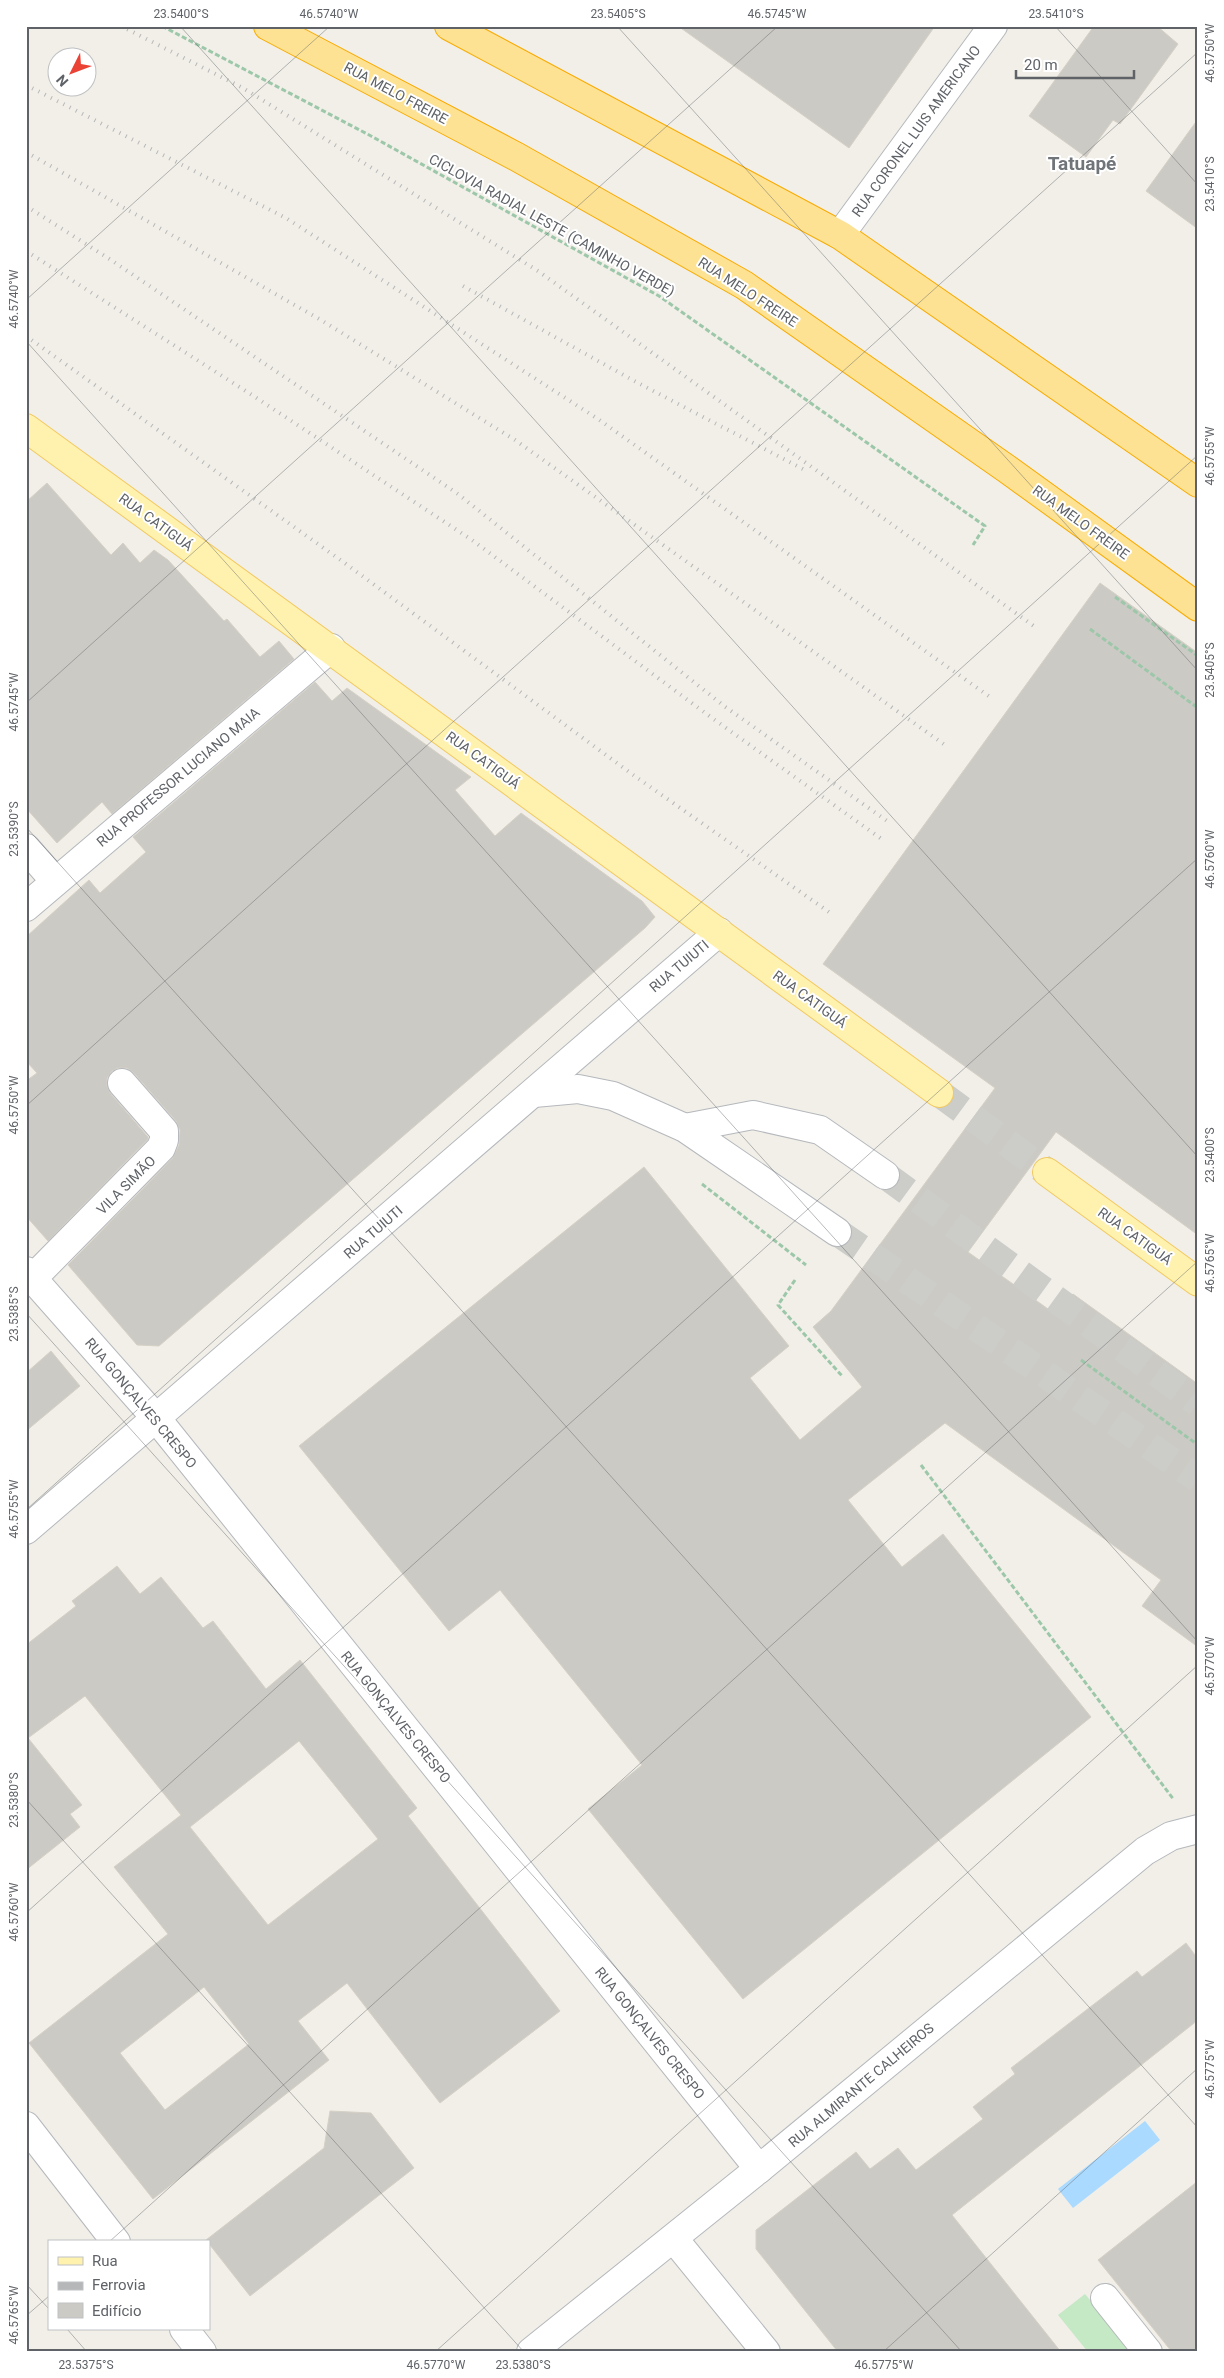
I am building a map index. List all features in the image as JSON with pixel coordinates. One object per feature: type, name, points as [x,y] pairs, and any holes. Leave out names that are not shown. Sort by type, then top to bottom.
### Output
[{"type":"highway","name":"RUA MELO FREIRE","points":[[268,26],[517,157],[744,285],[1007,469],[1198,607]]},
{"type":"highway","points":[[465,30],[840,235],[1198,483]]},
{"type":"main road","name":"RUA CATIGUÁ","points":[[26,428],[331,648],[939,1093]]},
{"type":"main road","name":"RUA CATIGUÁ","points":[[1047,1172],[1198,1282]]},
{"type":"street","name":"RUA CORONEL LUIS AMERICANO","points":[[840,235],[993,26]]},
{"type":"street","name":"RUA PROFESSOR LUCIANO MAIA","points":[[26,907],[55,880],[331,648]]},
{"type":"street","points":[[26,848],[55,880]]},
{"type":"street","name":"RUA TUIUTI","points":[[26,1530],[719,932]]},
{"type":"street","name":"VILA SIMÃO","points":[[29,1275],[161,1148],[164,1131],[122,1083]]},
{"type":"street","points":[[534,1093],[578,1088],[613,1096],[685,1128],[837,1232]]},
{"type":"street","points":[[685,1128],[753,1115],[820,1130],[885,1175]]},
{"type":"street","name":"RUA GONÇALVES CRESPO","points":[[29,1275],[156,1418],[759,2169]]},
{"type":"street","name":"RUA ALMIRANTE CALHEIROS","points":[[531,2352],[759,2169],[1145,1851],[1171,1836],[1196,1828]]},
{"type":"street","points":[[26,2126],[114,2240]]},
{"type":"street","points":[[674,2238],[766,2352]]},
{"type":"street","points":[[1105,2298],[1148,2352]]},
{"type":"street","points":[[185,2330],[202,2352]]},
{"type":"path","name":"CICLOVIA RADIAL LESTE (CAMINHO VERDE)","points":[[162,26],[371,136],[659,296],[985,526],[973,545]]},
{"type":"path","points":[[1115,597],[1198,656]]},
{"type":"path","points":[[1090,629],[1198,708]]},
{"type":"path","points":[[699,1182],[806,1265]]},
{"type":"path","points":[[795,1280],[778,1305],[842,1377]]},
{"type":"path","points":[[1081,1360],[1198,1444]]},
{"type":"path","points":[[921,1465],[1196,1828]]},
{"type":"green space","points":[[1085,2294],[1130,2348],[1125,2352],[1088,2352],[1058,2315]]},
{"type":"water","points":[[1145,2121],[1160,2140],[1073,2208],[1058,2189]]},
{"type":"building","points":[[678,26],[935,26],[849,148]]},
{"type":"building","points":[[1094,26],[1157,26],[1178,44],[1120,124],[1113,120],[1086,157],[1029,116]]},
{"type":"building","points":[[1198,119],[1198,229],[1146,191]]},
{"type":"building","points":[[47,483],[111,555],[123,543],[140,563],[154,550],[168,560],[224,621],[227,619],[260,657],[279,641],[294,659],[112,814],[102,802],[57,843],[26,808],[26,502]]},
{"type":"building","points":[[1100,583],[1198,653],[1198,1235],[1056,1132],[968,1252],[1058,1316],[1073,1294],[1198,1384],[1198,1647],[1142,1606],[1161,1580],[945,1423],[848,1500],[902,1567],[943,1534],[1091,1717],[743,1999],[588,1809],[642,1765],[500,1590],[449,1631],[299,1446],[644,1167],[789,1346],[750,1378],[800,1440],[862,1387],[813,1327],[831,1311],[995,1088],[823,964]]},
{"type":"building","points":[[315,682],[332,701],[347,688],[471,777],[455,790],[495,836],[521,813],[642,901],[655,917],[645,928],[159,1346],[137,1345],[68,1265],[172,1159],[179,1145],[180,1130],[176,1121],[134,1073],[127,1068],[118,1068],[112,1071],[107,1078],[107,1086],[110,1093],[148,1139],[48,1241],[26,1216],[26,1081],[37,1073],[26,1061],[26,937],[89,880],[100,893],[146,852],[133,837]]},
{"type":"building","points":[[51,1351],[80,1386],[26,1431],[26,1373]]},
{"type":"building","points":[[117,1566],[140,1594],[161,1577],[203,1628],[213,1621],[266,1689],[300,1660],[417,1808],[408,1816],[560,2011],[440,2103],[347,1983],[298,2021],[329,2060],[153,2199],[29,2043],[168,1934],[114,1867],[181,1815],[85,1696],[28,1738],[82,1805],[70,1814],[80,1827],[26,1870],[26,1645],[76,1606],[72,1601]],"holes":[[[299,1741],[378,1839],[268,1925],[190,1827]],[[204,1987],[249,2044],[165,2110],[120,2053]]]},
{"type":"building","points":[[1186,1943],[1198,1959],[1198,2020],[952,2215],[1061,2352],[838,2352],[756,2249],[756,2230],[856,2152],[870,2169],[898,2148],[916,2170],[983,2119],[973,2107],[1015,2074],[1011,2068],[1137,1971],[1142,1977]]},
{"type":"building","points":[[330,2111],[371,2113],[414,2168],[250,2296],[210,2245],[210,2240],[206,2240],[324,2148]]},
{"type":"building","points":[[1198,2181],[1198,2352],[1172,2352],[1098,2260]]},
{"type":"tunnel","points":[[939,1093],[1047,1172]]},
{"type":"tunnel","points":[[885,1175],[1198,1403]]},
{"type":"tunnel","points":[[837,1232],[1198,1479]]},
{"type":"railway","points":[[121,26],[243,88],[538,271],[1038,629]]},
{"type":"railway","points":[[26,85],[286,218],[598,419],[990,697]]},
{"type":"railway","points":[[26,152],[321,320],[515,440],[945,745]]},
{"type":"railway","points":[[26,206],[111,260],[458,494],[724,706],[890,823]]},
{"type":"railway","points":[[26,251],[252,395],[472,540],[712,718],[883,840]]},
{"type":"railway","points":[[463,286],[638,383],[803,469]]},
{"type":"railway","points":[[26,336],[346,564],[636,777],[829,912]]},
{"type":"district","name":"Tatuapé","points":[[1082,163]]}]
